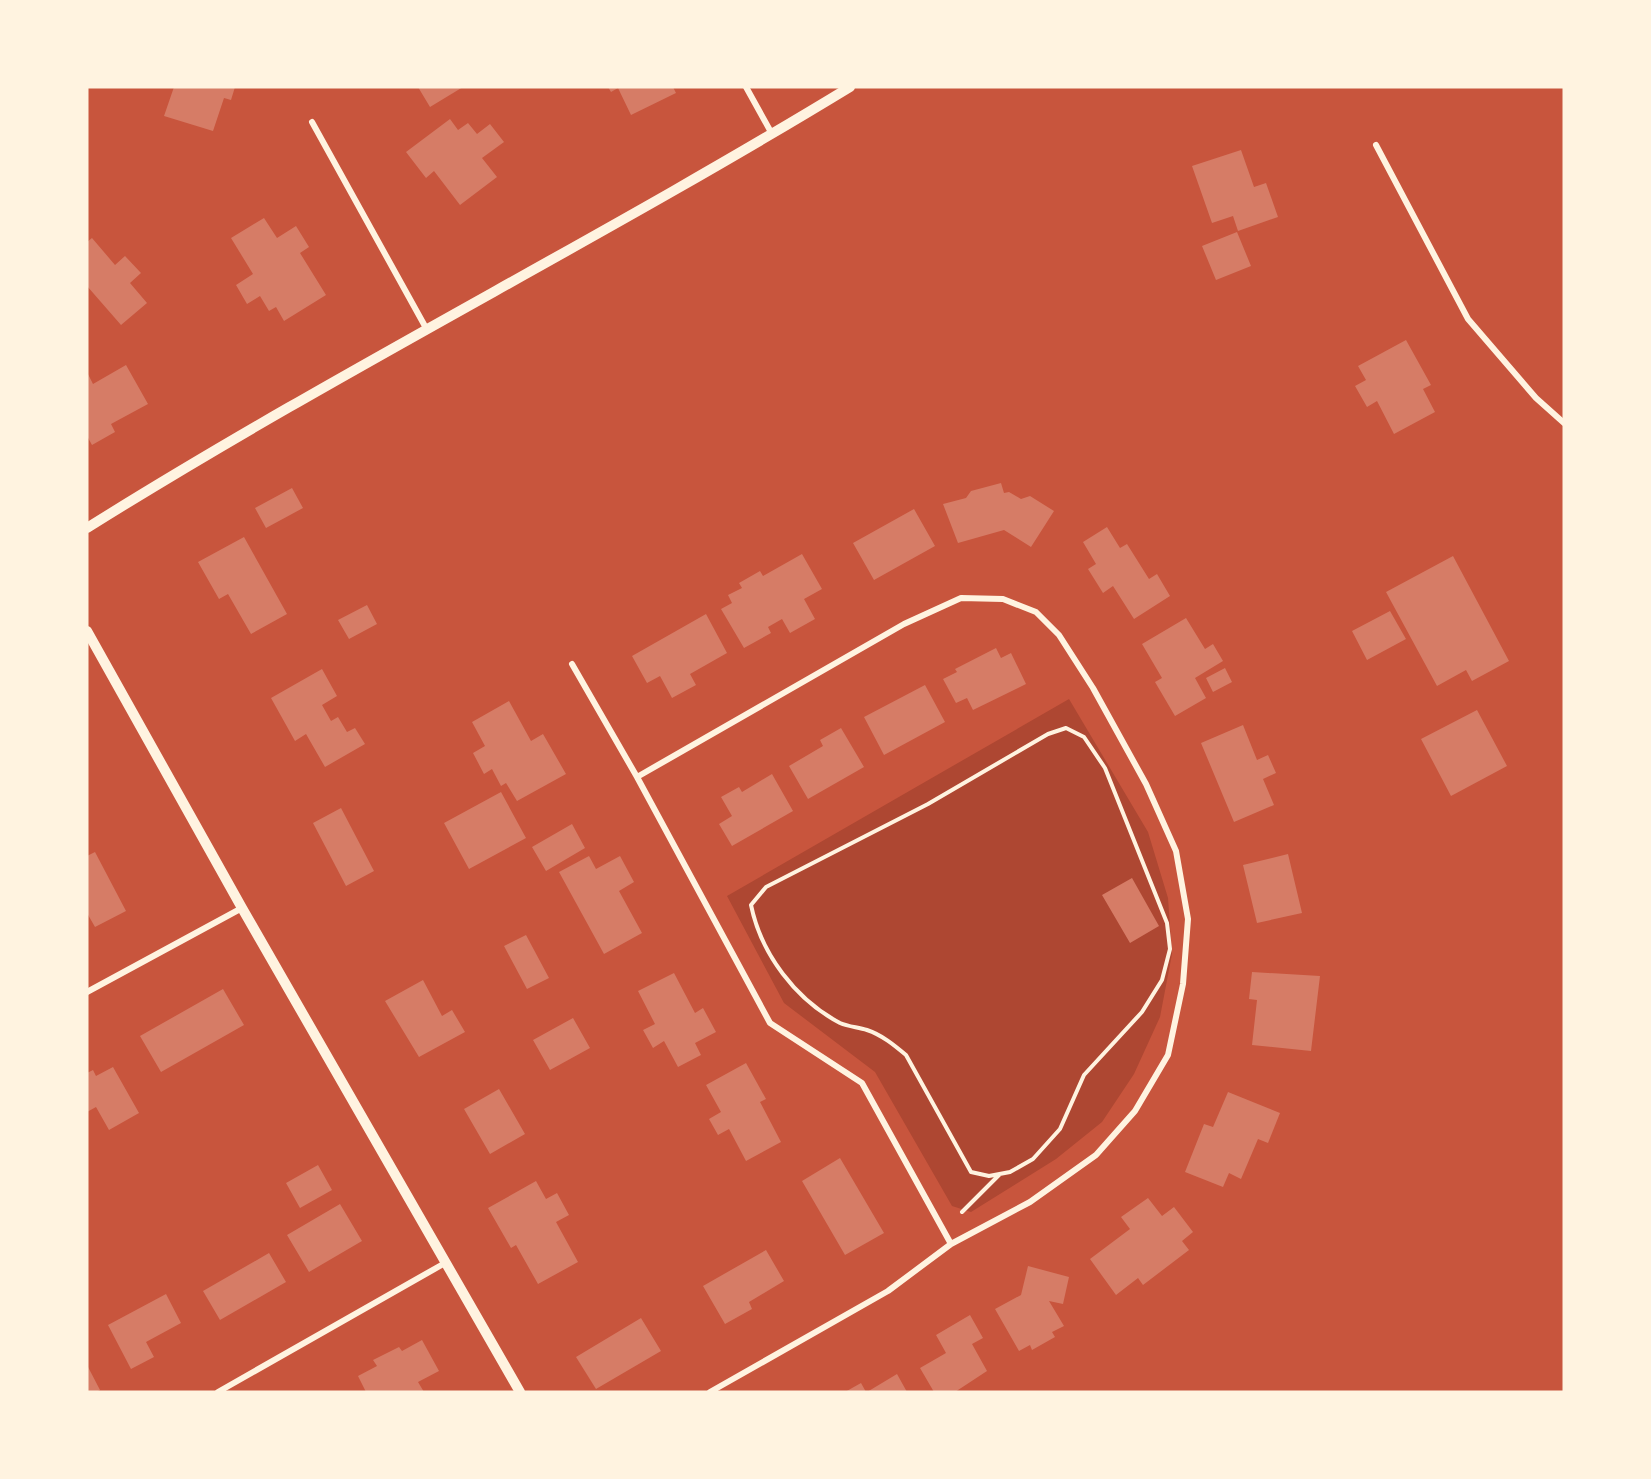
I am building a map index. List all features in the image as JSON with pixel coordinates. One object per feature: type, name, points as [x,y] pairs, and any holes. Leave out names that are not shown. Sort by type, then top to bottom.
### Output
[{"type":"street","points":[[746,87],[772,134]]},
{"type":"street","points":[[87,528],[168,477],[426,328],[772,134],[849,87]]},
{"type":"street","points":[[312,122],[426,328]]},
{"type":"street","points":[[1376,145],[1468,320],[1536,398],[1564,423]]},
{"type":"street","points":[[637,777],[904,624],[961,598],[1003,599],[1036,612],[1059,635],[1093,688],[1141,775],[1176,851],[1188,919],[1183,984],[1168,1055],[1135,1111],[1096,1155],[1030,1202],[951,1244],[888,1291],[710,1392]]},
{"type":"street","points":[[87,632],[242,908],[520,1392]]},
{"type":"street","points":[[572,664],[637,777],[770,1023],[862,1083],[951,1244]]},
{"type":"street","points":[[87,992],[242,908]]},
{"type":"street","points":[[218,1392],[445,1263]]},
{"type":"path","points":[[962,1212],[1000,1174],[1010,1172],[1033,1159],[1060,1129],[1084,1075],[1142,1012],[1162,980],[1170,949],[1167,923],[1105,768],[1084,737],[1066,728],[1048,734],[928,804],[766,887],[751,905],[755,925],[783,975],[818,1010],[843,1024],[868,1030],[892,1042],[906,1055],[971,1172],[989,1176],[1000,1174]]},
{"type":"shaded area","points":[[1069,699],[1148,832],[1168,898],[1172,954],[1160,1017],[1134,1074],[1102,1122],[1056,1159],[971,1212],[952,1206],[875,1072],[784,1003],[727,896]]},
{"type":"building","points":[[174,87],[235,87],[231,100],[224,98],[213,131],[164,116]]},
{"type":"building","points":[[418,87],[463,87],[430,107]]},
{"type":"building","points":[[608,87],[673,87],[676,93],[631,115],[618,88],[611,92]]},
{"type":"building","points":[[450,119],[458,130],[468,123],[477,134],[490,124],[504,142],[482,158],[497,177],[460,205],[434,171],[426,178],[406,152]]},
{"type":"building","points":[[1241,150],[1254,187],[1266,183],[1278,217],[1238,231],[1233,216],[1212,223],[1192,166]]},
{"type":"building","points":[[264,218],[277,238],[296,226],[309,247],[300,253],[326,295],[284,321],[276,307],[269,311],[260,296],[247,304],[236,285],[253,274],[231,238]]},
{"type":"building","points":[[1237,232],[1251,266],[1216,280],[1202,246]]},
{"type":"building","points":[[92,238],[115,265],[125,256],[141,273],[130,283],[147,303],[121,325],[87,286],[87,242]]},
{"type":"building","points":[[1406,340],[1431,385],[1423,389],[1435,412],[1394,434],[1377,401],[1367,407],[1355,386],[1366,380],[1358,366]]},
{"type":"building","points":[[126,365],[148,404],[111,424],[115,432],[92,445],[87,436],[87,372],[93,384]]},
{"type":"building","points":[[1001,483],[1004,493],[1009,492],[1021,499],[1030,496],[1054,511],[1031,547],[1004,530],[958,543],[943,504],[966,498],[971,491]]},
{"type":"building","points":[[292,488],[303,508],[266,528],[255,508]]},
{"type":"building","points":[[914,509],[935,546],[874,580],[853,543]]},
{"type":"building","points":[[1107,527],[1120,548],[1127,544],[1149,579],[1157,574],[1170,596],[1134,619],[1113,586],[1103,593],[1088,569],[1096,564],[1083,542]]},
{"type":"building","points":[[244,537],[287,614],[251,634],[228,594],[219,599],[198,562]]},
{"type":"building","points":[[802,554],[822,589],[804,599],[815,619],[790,633],[782,619],[768,627],[771,633],[744,648],[721,609],[732,603],[728,595],[742,588],[739,583],[760,571],[763,576]]},
{"type":"building","points":[[1453,556],[1509,661],[1472,681],[1466,670],[1437,686],[1386,592]]},
{"type":"building","points":[[367,605],[377,624],[349,639],[338,620]]},
{"type":"building","points":[[1390,611],[1406,639],[1367,660],[1352,631]]},
{"type":"building","points":[[706,614],[727,653],[690,674],[696,685],[672,698],[660,676],[647,683],[632,656]]},
{"type":"building","points":[[1186,618],[1205,649],[1213,644],[1223,661],[1195,678],[1206,698],[1175,716],[1155,682],[1162,678],[1142,644]]},
{"type":"building","points":[[996,648],[1001,658],[1011,653],[1026,684],[973,710],[967,698],[956,703],[943,679],[957,672],[955,669]]},
{"type":"building","points":[[1225,668],[1232,682],[1213,692],[1206,678]]},
{"type":"building","points":[[322,669],[337,696],[322,705],[331,721],[338,717],[347,732],[355,728],[365,744],[325,767],[306,734],[295,741],[271,698]]},
{"type":"building","points":[[925,685],[945,722],[884,755],[864,717]]},
{"type":"building","points":[[509,701],[531,741],[543,734],[566,774],[517,801],[506,783],[501,786],[492,769],[484,774],[473,753],[485,746],[472,722]]},
{"type":"building","points":[[1477,710],[1507,766],[1451,796],[1421,739]]},
{"type":"building","points":[[1243,725],[1257,760],[1268,755],[1276,773],[1263,779],[1274,805],[1234,822],[1201,743]]},
{"type":"building","points":[[841,728],[864,767],[808,799],[789,766],[823,746],[820,740]]},
{"type":"building","points":[[772,774],[793,811],[732,846],[719,824],[732,816],[721,797],[739,787],[742,792]]},
{"type":"building","points":[[501,792],[526,838],[469,869],[444,823]]},
{"type":"building","points":[[341,808],[374,871],[346,886],[313,823]]},
{"type":"building","points":[[572,824],[585,848],[546,871],[532,847]]},
{"type":"building","points":[[95,852],[126,911],[95,927],[87,913],[87,856]]},
{"type":"building","points":[[1288,854],[1302,913],[1257,923],[1243,865]]},
{"type":"building","points":[[589,856],[596,869],[620,856],[634,882],[619,891],[642,933],[604,954],[559,872]]},
{"type":"building","points":[[1132,878],[1159,926],[1130,943],[1102,895]]},
{"type":"building","points":[[526,935],[549,978],[527,989],[504,946]]},
{"type":"building","points":[[1252,972],[1320,976],[1311,1051],[1252,1045],[1257,1000],[1249,999]]},
{"type":"building","points":[[674,973],[695,1013],[703,1008],[716,1032],[695,1043],[701,1055],[678,1067],[664,1041],[653,1048],[643,1030],[655,1024],[638,991]]},
{"type":"building","points":[[423,980],[442,1016],[452,1010],[465,1032],[419,1057],[385,1001]]},
{"type":"building","points":[[223,989],[244,1025],[161,1072],[140,1036]]},
{"type":"building","points":[[573,1018],[590,1048],[550,1070],[533,1040]]},
{"type":"building","points":[[746,1063],[766,1099],[760,1102],[781,1142],[746,1161],[729,1129],[718,1135],[709,1119],[721,1112],[706,1085]]},
{"type":"building","points":[[113,1067],[139,1113],[109,1130],[96,1107],[87,1112],[87,1073],[93,1070],[96,1076]]},
{"type":"building","points":[[499,1089],[525,1134],[490,1154],[464,1109]]},
{"type":"building","points":[[1228,1092],[1280,1113],[1268,1143],[1258,1139],[1241,1179],[1229,1173],[1223,1187],[1185,1172],[1204,1124],[1213,1127]]},
{"type":"building","points":[[840,1158],[884,1233],[845,1255],[802,1181]]},
{"type":"building","points":[[318,1165],[332,1190],[300,1208],[286,1183]]},
{"type":"building","points":[[536,1181],[546,1199],[557,1193],[569,1215],[556,1222],[578,1262],[538,1284],[516,1245],[511,1248],[488,1208]]},
{"type":"building","points":[[1148,1198],[1162,1216],[1174,1207],[1193,1232],[1182,1241],[1189,1250],[1143,1285],[1138,1278],[1116,1295],[1090,1259],[1130,1229],[1121,1217]]},
{"type":"building","points":[[340,1204],[362,1241],[309,1272],[287,1235]]},
{"type":"building","points":[[766,1250],[784,1281],[749,1302],[752,1309],[725,1324],[703,1286]]},
{"type":"building","points":[[269,1253],[286,1282],[220,1320],[203,1291]]},
{"type":"building","points":[[1028,1266],[1069,1277],[1063,1304],[1049,1301],[1064,1326],[1052,1332],[1055,1337],[1032,1350],[1030,1345],[1019,1351],[995,1309],[1021,1295]]},
{"type":"building","points":[[166,1294],[181,1323],[146,1342],[154,1357],[131,1369],[108,1325]]},
{"type":"building","points":[[970,1315],[983,1338],[972,1344],[987,1371],[955,1392],[934,1392],[920,1368],[946,1353],[936,1335]]},
{"type":"building","points":[[641,1318],[661,1351],[596,1389],[576,1357]]},
{"type":"building","points":[[422,1340],[439,1371],[418,1382],[424,1392],[366,1392],[358,1376],[377,1366],[373,1360],[399,1347],[402,1351]]},
{"type":"building","points":[[87,1365],[100,1390],[96,1392],[87,1392]]},
{"type":"building","points":[[897,1374],[907,1392],[867,1392]]},
{"type":"building","points":[[861,1383],[866,1392],[845,1392]]}]
